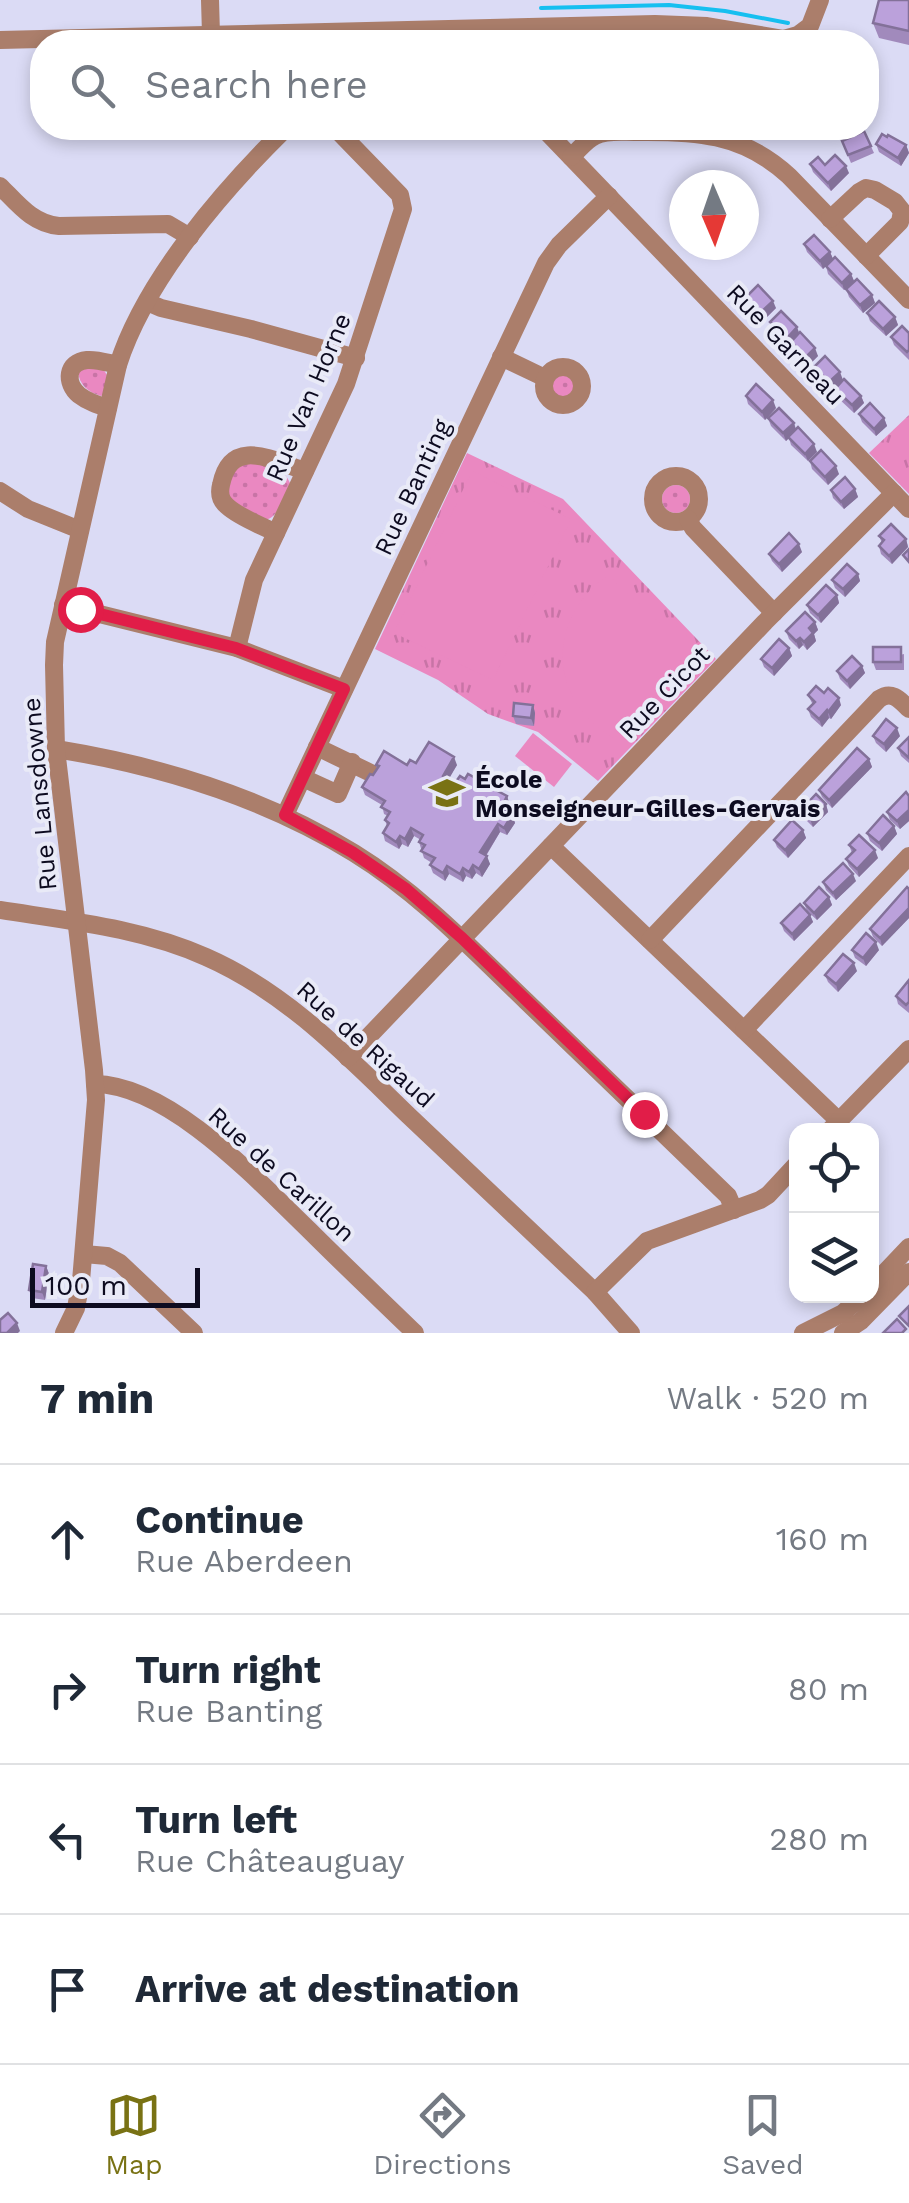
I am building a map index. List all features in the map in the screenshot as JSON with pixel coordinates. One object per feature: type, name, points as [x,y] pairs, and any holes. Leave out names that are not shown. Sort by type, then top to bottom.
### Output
[{"type":"street","points":[[210,0],[211,30]]},
{"type":"street","points":[[803,30],[812,22],[820,0]]},
{"type":"street","points":[[566,30],[655,24],[732,30]]},
{"type":"street","points":[[0,40],[30,39]]},
{"type":"street","name":"Rue Lansdowne","points":[[64,1333],[76,1308],[84,1254],[96,1084],[56,748],[54,657],[63,605],[118,365],[131,332],[190,238],[274,140]]},
{"type":"street","name":"Rue Van Horne","points":[[236,648],[251,587],[356,358],[404,205],[398,193],[347,140]]},
{"type":"street","name":"Rue Garneau","points":[[555,140],[909,509]]},
{"type":"street","points":[[572,157],[588,140]]},
{"type":"street","points":[[727,140],[776,164],[909,300]]},
{"type":"street","points":[[0,186],[33,218],[50,226],[168,224],[190,238]]},
{"type":"street","points":[[830,219],[866,188],[898,203],[902,211],[900,222],[866,256]]},
{"type":"street","name":"Rue Banting","points":[[285,815],[550,257],[610,196]]},
{"type":"street","points":[[147,302],[356,358]]},
{"type":"street","points":[[501,357],[545,378]]},
{"type":"street","points":[[108,408],[76,392],[70,372],[82,360],[118,365]]},
{"type":"street","points":[[276,534],[223,502],[220,489],[227,467],[237,457],[248,454],[305,471]]},
{"type":"street","points":[[0,491],[28,509],[80,530]]},
{"type":"street","name":"Rue Cicot","points":[[348,1058],[894,493]]},
{"type":"street","points":[[688,519],[774,613]]},
{"type":"street","points":[[63,605],[236,648],[344,689]]},
{"type":"street","points":[[650,940],[879,699],[896,697],[909,709]]},
{"type":"street","points":[[317,747],[376,776]]},
{"type":"street","points":[[56,748],[178,776],[241,796],[285,815],[392,878],[462,938],[728,1196],[734,1210]]},
{"type":"street","points":[[302,778],[338,794],[352,762]]},
{"type":"street","points":[[551,846],[744,1030],[832,1123]]},
{"type":"street","points":[[744,1030],[909,856]]},
{"type":"street","name":"Rue de Rigaud","points":[[0,910],[148,936],[222,964],[283,1001],[595,1292],[631,1333]]},
{"type":"street","points":[[838,1123],[909,1049]]},
{"type":"street","name":"Rue de Carillon","points":[[96,1084],[142,1096],[206,1136],[415,1333]]},
{"type":"street","points":[[595,1292],[647,1241],[764,1198],[789,1173]]},
{"type":"street","points":[[879,1279],[909,1248]]},
{"type":"street","points":[[84,1254],[107,1256],[120,1262],[194,1333]]},
{"type":"street","points":[[803,1333],[837,1329],[860,1321],[909,1272]]},
{"type":"street","points":[[837,1329],[857,1303]]},
{"type":"green space","points":[[87,366],[103,369],[107,375],[103,395],[82,384],[78,371]]},
{"type":"green space","points":[[563,375],[575,387],[563,399],[551,387]]},
{"type":"green space","points":[[909,415],[909,494],[869,453]]},
{"type":"green space","points":[[467,453],[563,499],[716,659],[598,781],[538,732],[488,714],[438,680],[375,649]]},
{"type":"green space","points":[[250,462],[279,470],[290,483],[278,510],[265,520],[227,496],[233,470]]},
{"type":"green space","points":[[472,471],[571,519],[493,680],[394,633]]},
{"type":"green space","points":[[676,485],[686,489],[690,499],[686,509],[676,513],[666,509],[662,499],[666,489]]},
{"type":"green space","points":[[608,575],[660,623],[666,617],[696,644],[698,664],[668,696],[662,690],[616,739],[577,704],[563,660],[565,636],[573,614],[587,593]]},
{"type":"green space","points":[[533,733],[572,764],[554,787],[515,756]]},
{"type":"building","points":[[879,0],[909,0],[909,31],[873,23]]},
{"type":"building","points":[[882,134],[888,135],[906,145],[898,158],[876,144]]},
{"type":"building","points":[[868,140],[871,146],[848,155],[842,141]]},
{"type":"building","points":[[835,155],[846,166],[828,183],[810,164],[818,157],[825,165]]},
{"type":"building","points":[[814,235],[830,252],[820,261],[804,244]]},
{"type":"building","points":[[835,257],[851,274],[842,283],[826,266]]},
{"type":"building","points":[[857,279],[872,295],[860,305],[846,289]]},
{"type":"building","points":[[758,285],[773,301],[761,312],[746,297]]},
{"type":"building","points":[[879,301],[895,317],[883,329],[867,313]]},
{"type":"building","points":[[781,311],[797,327],[787,338],[770,322]]},
{"type":"building","points":[[902,326],[909,333],[907,352],[891,337]]},
{"type":"building","points":[[800,332],[815,348],[806,357],[791,342]]},
{"type":"building","points":[[825,356],[840,372],[829,382],[814,367]]},
{"type":"building","points":[[844,379],[861,396],[852,405],[835,389]]},
{"type":"building","points":[[756,384],[773,400],[762,412],[746,396]]},
{"type":"building","points":[[870,403],[884,418],[874,429],[859,414]]},
{"type":"building","points":[[779,408],[794,423],[783,433],[768,418]]},
{"type":"building","points":[[798,427],[814,444],[805,454],[788,437]]},
{"type":"building","points":[[821,450],[836,466],[825,477],[810,461]]},
{"type":"building","points":[[845,477],[855,489],[841,502],[831,490]]},
{"type":"building","points":[[891,524],[906,539],[889,556],[879,546],[884,540],[879,536]]},
{"type":"building","points":[[789,533],[799,544],[779,564],[769,554]]},
{"type":"building","points":[[847,564],[858,574],[843,589],[832,580]]},
{"type":"building","points":[[826,585],[837,595],[818,615],[807,605]]},
{"type":"building","points":[[805,612],[815,622],[809,628],[813,633],[804,642],[800,638],[796,641],[786,631]]},
{"type":"building","points":[[779,639],[789,648],[772,668],[761,659]]},
{"type":"building","points":[[873,647],[901,647],[901,662],[873,662]]},
{"type":"building","points":[[852,656],[862,666],[847,681],[837,671]]},
{"type":"building","points":[[816,686],[824,693],[828,688],[839,698],[819,719],[808,709],[815,702],[808,695]]},
{"type":"building","points":[[514,703],[533,705],[531,718],[513,716]]},
{"type":"building","points":[[886,719],[897,728],[884,744],[873,736]]},
{"type":"building","points":[[909,737],[909,758],[898,748]]},
{"type":"building","points":[[429,742],[454,757],[443,776],[455,783],[468,774],[481,781],[486,774],[498,782],[494,789],[507,796],[504,802],[509,805],[505,811],[512,815],[504,828],[498,824],[480,852],[487,856],[479,869],[473,865],[469,872],[463,868],[460,874],[447,866],[443,873],[430,865],[435,858],[421,851],[425,845],[419,842],[423,835],[411,828],[405,839],[400,836],[396,842],[383,833],[390,812],[381,807],[385,801],[362,787],[379,766],[376,765],[384,751],[407,765],[410,760],[416,763]]},
{"type":"building","points":[[857,748],[869,759],[829,800],[819,790]]},
{"type":"building","points":[[906,792],[909,810],[897,821],[887,812]]},
{"type":"building","points":[[816,794],[826,804],[810,819],[801,810]]},
{"type":"building","points":[[883,815],[894,826],[879,843],[867,833]]},
{"type":"building","points":[[792,820],[803,830],[785,850],[774,840]]},
{"type":"building","points":[[859,835],[875,850],[857,869],[846,859],[855,850],[849,845]]},
{"type":"building","points":[[843,863],[853,874],[833,893],[823,882]]},
{"type":"building","points":[[819,887],[829,897],[814,913],[804,903]]},
{"type":"building","points":[[907,887],[909,908],[880,938],[870,929]]},
{"type":"building","points":[[800,904],[810,915],[792,934],[781,923]]},
{"type":"building","points":[[866,933],[876,942],[863,958],[852,950]]},
{"type":"building","points":[[843,954],[854,963],[836,984],[825,975]]},
{"type":"building","points":[[909,980],[909,1002],[906,1005],[896,996]]},
{"type":"building","points":[[33,1264],[46,1266],[42,1292],[29,1290]]},
{"type":"building","points":[[909,1306],[909,1326],[899,1316]]},
{"type":"building","points":[[8,1313],[17,1323],[7,1333],[0,1333],[0,1320]]},
{"type":"building","points":[[897,1319],[906,1329],[902,1333],[883,1333]]},
{"type":"waterway","points":[[541,8],[669,5],[788,23]]},
{"type":"place","name":"École Monseigneur-Gilles-Gervais","points":[[447,793]]},
{"type":"route","points":[[80,609],[236,648],[344,689],[285,815],[352,852],[406,889],[644,1114]]}]
